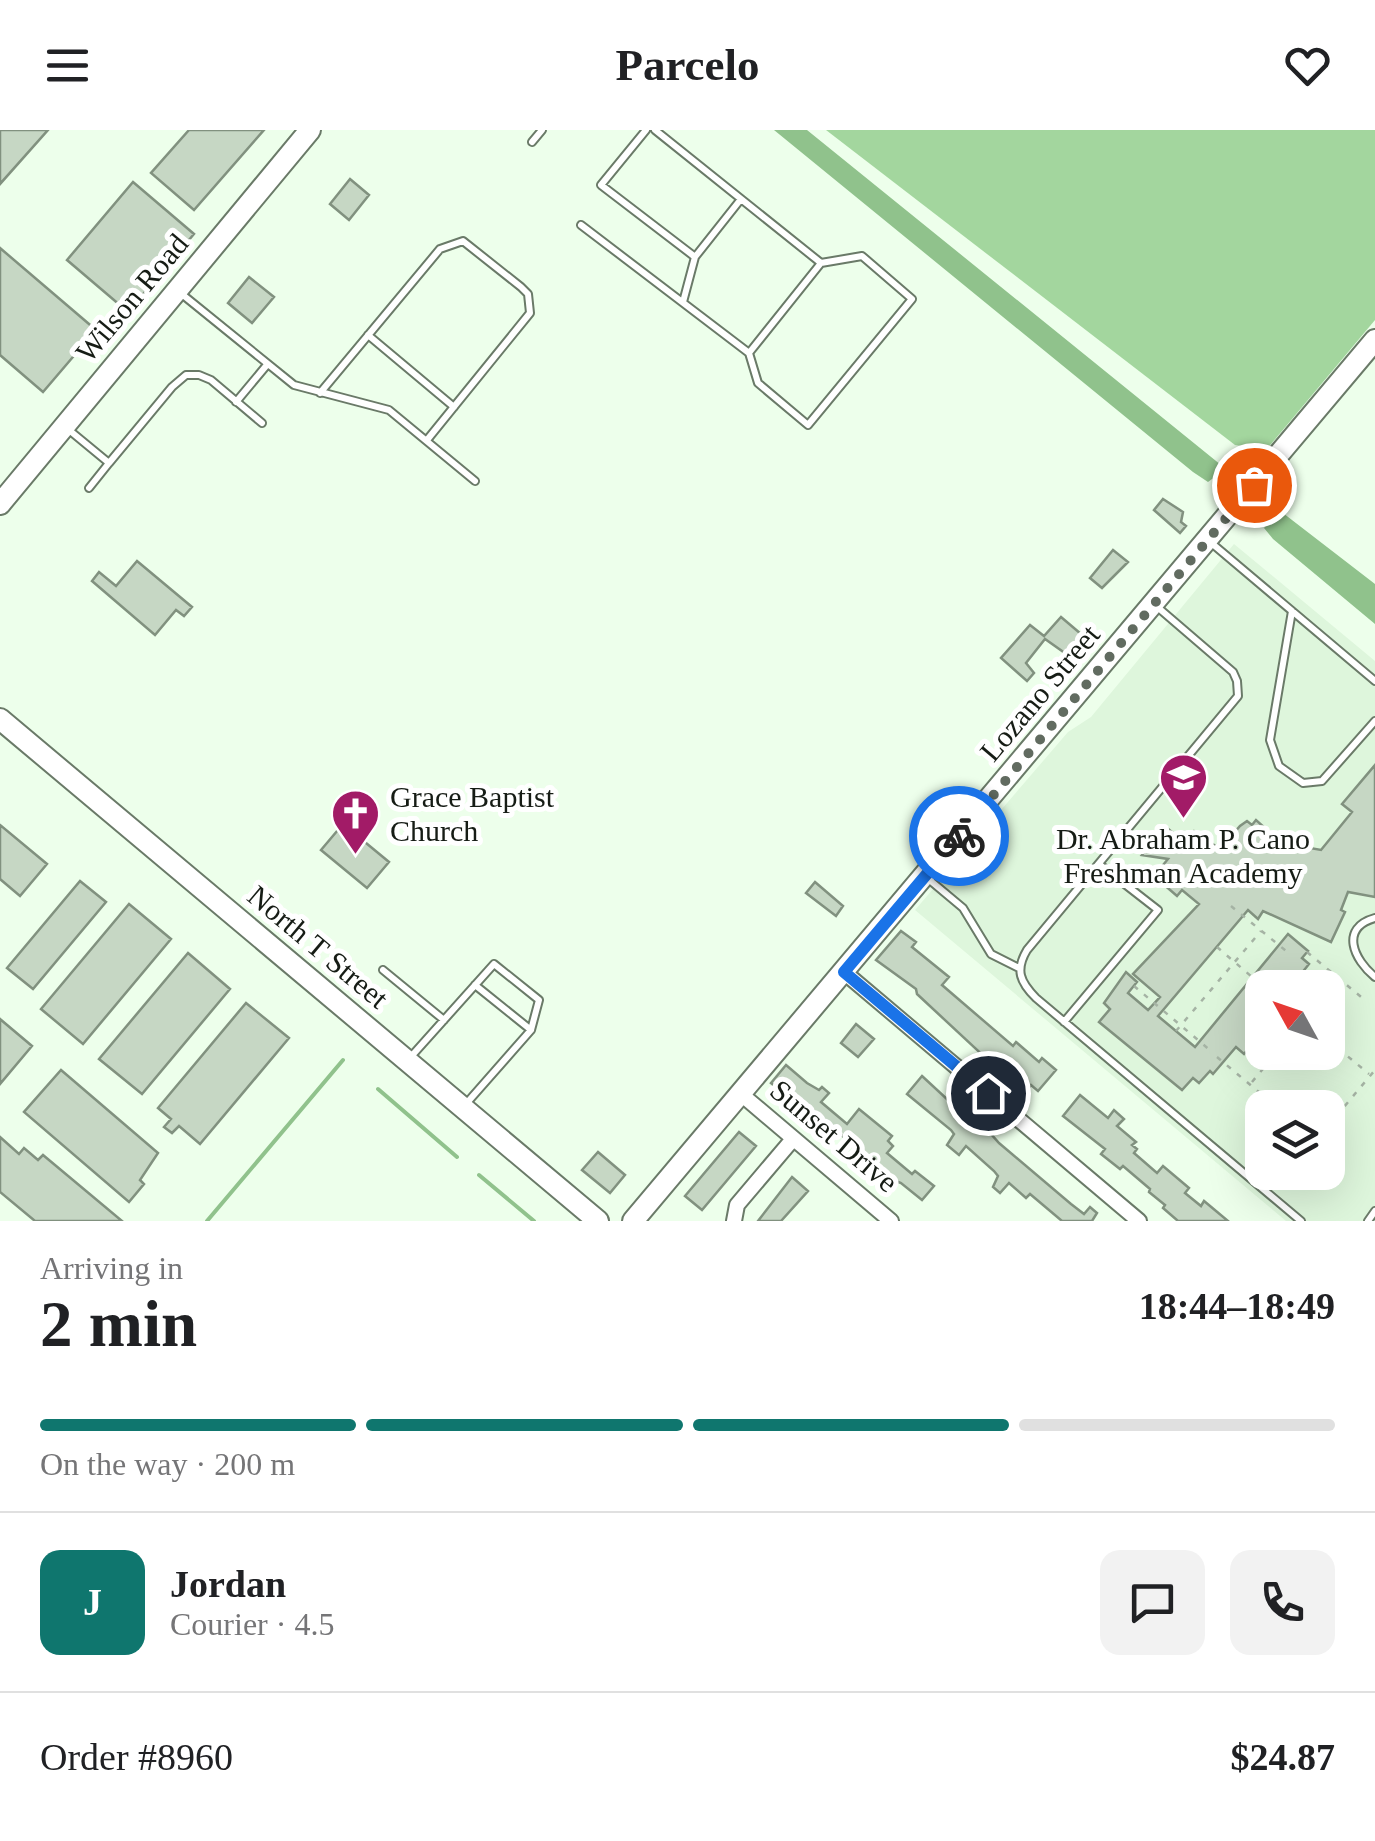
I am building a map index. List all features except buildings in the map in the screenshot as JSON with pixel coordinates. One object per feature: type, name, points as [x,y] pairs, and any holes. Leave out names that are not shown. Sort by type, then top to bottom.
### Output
[{"type":"street","name":"Wilson Road","points":[[0,504],[310,130]]},
{"type":"street","name":"Lozano Street","points":[[633,1221],[1375,340]]},
{"type":"street","name":"North T Street","points":[[0,719],[598,1221]]},
{"type":"street","points":[[844,972],[1139,1221]]},
{"type":"street","name":"Sunset Drive","points":[[741,1094],[891,1221]]},
{"type":"street","points":[[734,1221],[737,1206],[794,1139]]},
{"type":"lane","points":[[532,142],[542,130]]},
{"type":"lane","points":[[646,130],[601,184],[695,257]]},
{"type":"lane","points":[[655,130],[822,264]]},
{"type":"lane","points":[[682,302],[695,257],[742,199]]},
{"type":"lane","points":[[581,225],[750,353],[758,383],[808,425],[912,299],[862,256],[822,264],[750,353]]},
{"type":"lane","points":[[320,393],[440,249],[456,241],[470,244],[521,287],[530,303],[526,320],[427,440]]},
{"type":"lane","points":[[177,290],[294,385],[390,410],[476,481]]},
{"type":"lane","points":[[368,335],[454,407]]},
{"type":"lane","points":[[236,402],[266,366]]},
{"type":"lane","points":[[89,488],[186,376],[204,376],[262,423]]},
{"type":"lane","points":[[64,426],[110,464]]},
{"type":"lane","points":[[1208,540],[1375,681]]},
{"type":"lane","points":[[1154,604],[1233,672],[1238,681],[1238,696],[1027,950],[1019,968],[1020,977],[1030,992],[1064,1022],[1300,1221]]},
{"type":"lane","points":[[1292,610],[1270,740],[1279,766],[1303,783],[1322,780],[1375,721]]},
{"type":"lane","points":[[1064,1022],[1158,910],[1100,864]]},
{"type":"lane","points":[[925,876],[963,908],[991,954],[1019,968]]},
{"type":"lane","points":[[1375,918],[1364,921],[1358,929],[1353,950],[1357,960],[1375,977]]},
{"type":"lane","points":[[407,1060],[494,964],[539,1000],[531,1030],[462,1107]]},
{"type":"lane","points":[[383,970],[444,1020]]},
{"type":"lane","points":[[476,984],[531,1030]]},
{"type":"lane","points":[[1368,1221],[1375,1212]]},
{"type":"path","points":[[1231,906],[1290,955]]},
{"type":"path","points":[[1176,1032],[1262,931]]},
{"type":"path","points":[[1217,948],[1245,971]]},
{"type":"path","points":[[1307,952],[1328,970]]},
{"type":"path","points":[[1345,984],[1366,1002]]},
{"type":"path","points":[[1134,986],[1211,1051]]},
{"type":"path","points":[[1144,994],[1149,988]]},
{"type":"path","points":[[1345,1054],[1371,1076]]},
{"type":"path","points":[[1217,1056],[1257,1090]]},
{"type":"path","points":[[1250,1084],[1262,1070]]},
{"type":"path","points":[[1345,1106],[1375,1070]]},
{"type":"shaded area","points":[[774,130],[807,130],[1221,465],[1216,476],[1208,482],[1193,472]]},
{"type":"shaded area","points":[[826,130],[1375,130],[1375,320],[1266,450],[1235,445]]},
{"type":"shaded area","points":[[1279,510],[1375,584],[1375,624],[1273,539],[1264,528]]},
{"type":"shaded area","name":"Dr. Abraham P. Cano Freshman Academy","points":[[1234,544],[1375,661],[1375,1221],[1286,1221],[1249,1190],[1345,1190],[1345,1090],[1245,1090],[1245,1187],[915,910],[1068,732],[1091,717]]},
{"type":"waterway","points":[[207,1221],[343,1060]]},
{"type":"waterway","points":[[378,1089],[457,1157]]},
{"type":"waterway","points":[[479,1175],[534,1221]]},
{"type":"way so far","points":[[959,836],[1254,485]]},
{"type":"place","name":"Dr. Abraham P. Cano Freshman Academy","points":[[1183,820]]},
{"type":"place","name":"Grace Baptist Church","points":[[355,856]]},
{"type":"route","points":[[959,836],[844,972],[988,1093]]}]
